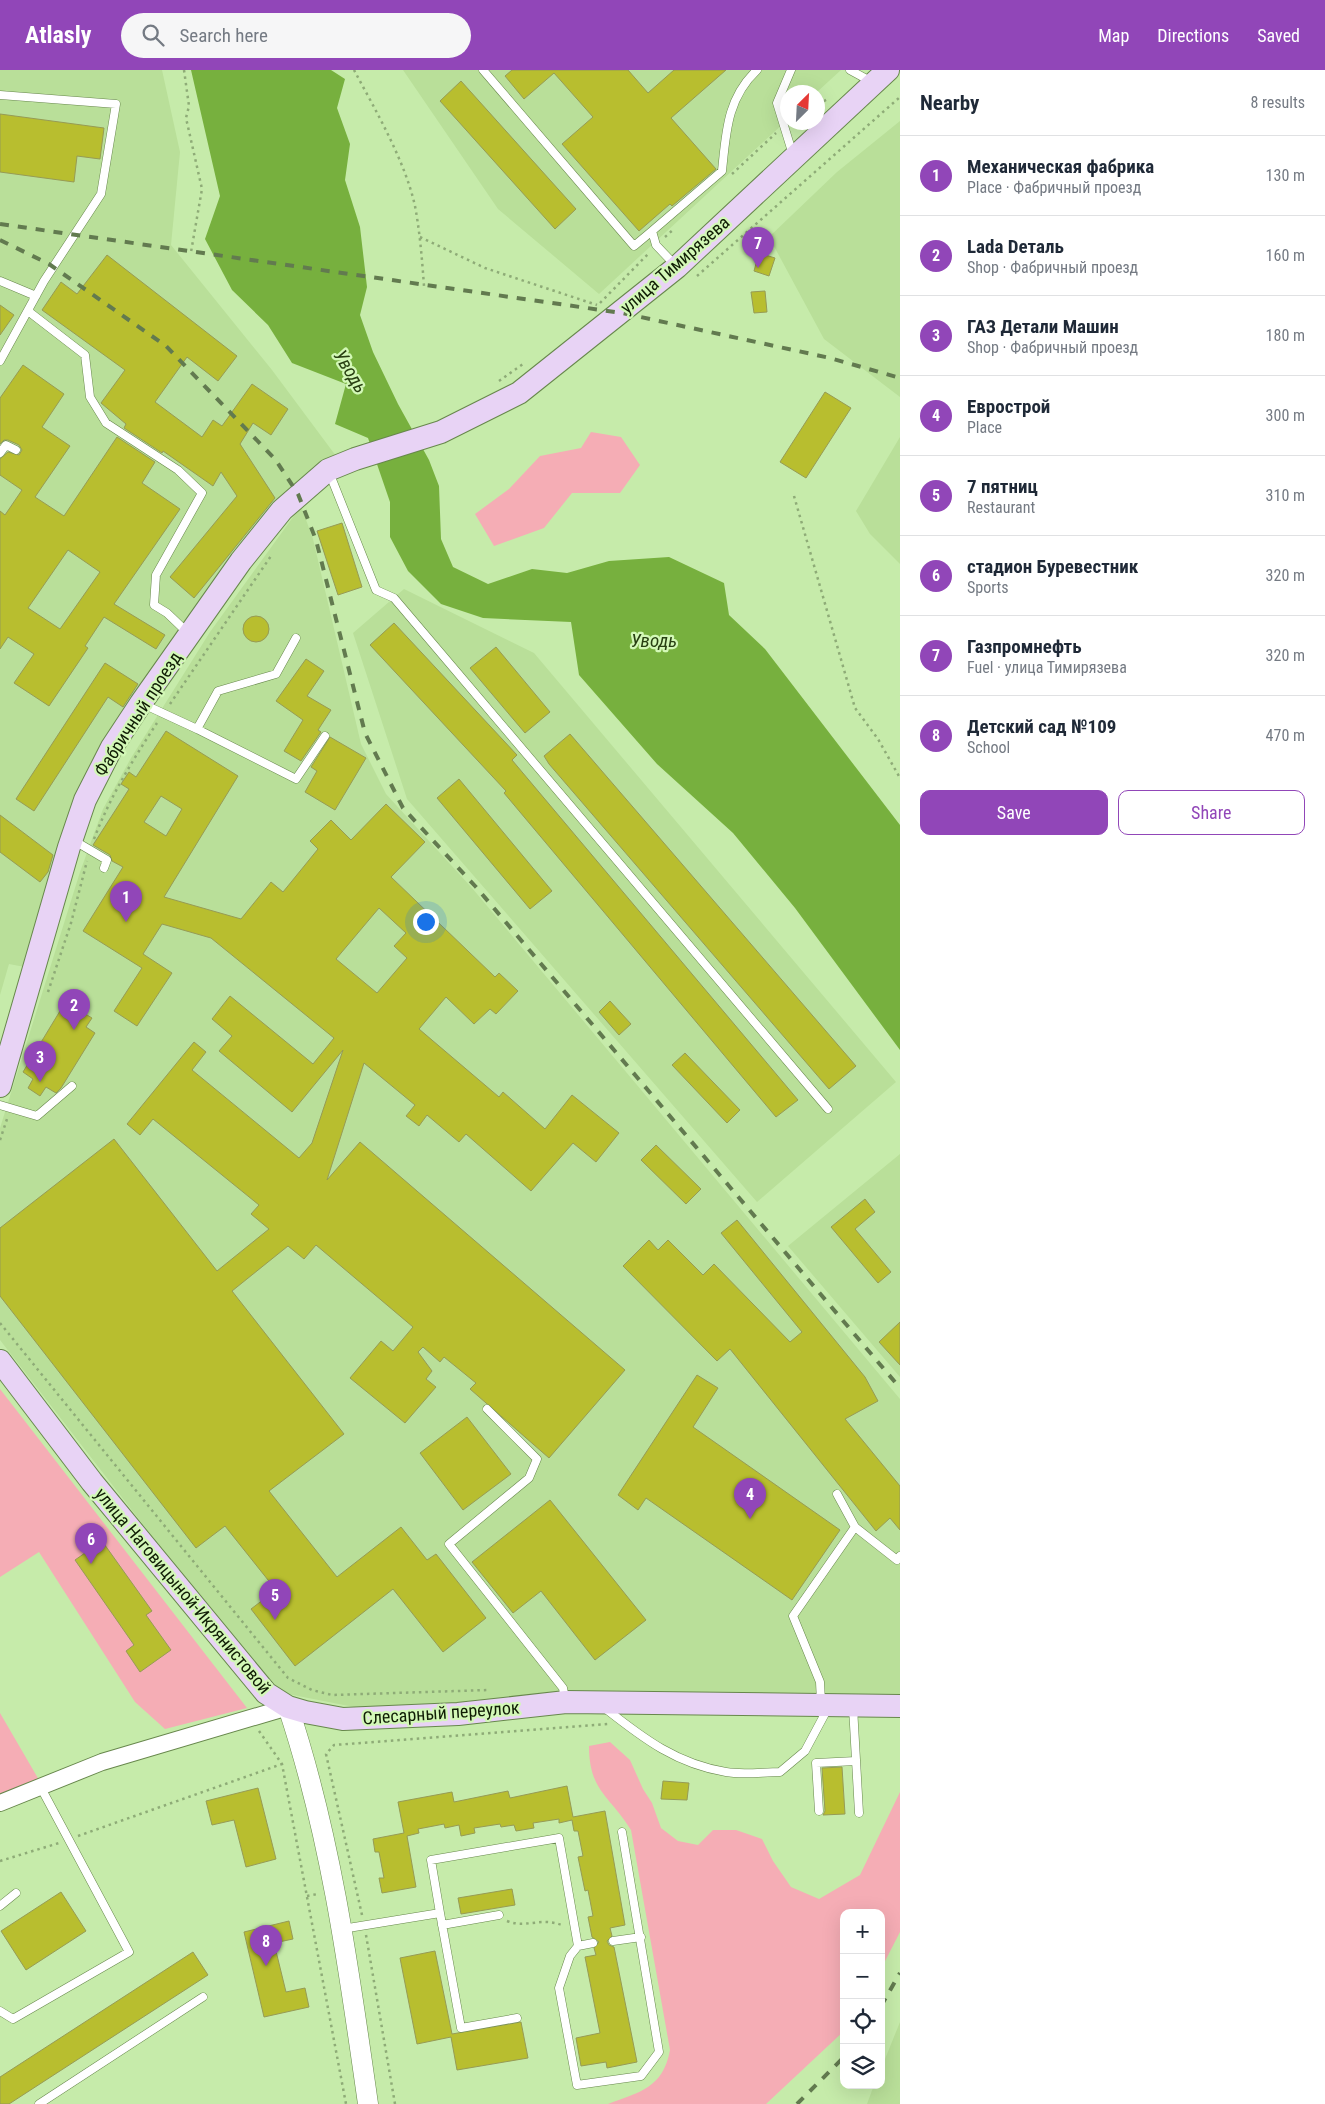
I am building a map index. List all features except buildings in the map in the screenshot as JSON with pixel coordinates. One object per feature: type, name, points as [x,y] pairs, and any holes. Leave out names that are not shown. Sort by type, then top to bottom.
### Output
[{"type":"main road","name":"улица Тимирязева","points":[[355,459],[441,432],[519,394],[677,267],[881,77]]},
{"type":"main road","name":"Фабричный проезд","points":[[0,1086],[81,844],[85,800],[112,747],[241,561],[282,510],[328,470],[355,459]]},
{"type":"main road","name":"улица Наговицыной-Икрянистовой","points":[[0,1361],[92,1482],[266,1693],[288,1707]]},
{"type":"main road","name":"Слесарный переулок","points":[[288,1707],[324,1717],[371,1719],[458,1714],[566,1702],[900,1706]]},
{"type":"street","name":"Слесарный переулок","points":[[0,1803],[151,1742],[288,1707]]},
{"type":"street","name":"улица Наговицыной-Икрянистовой","points":[[288,1707],[305,1758],[324,1832],[342,1929],[368,2104]]},
{"type":"lane","points":[[483,70],[634,246],[722,171],[727,120],[746,80],[756,70]]},
{"type":"lane","points":[[785,85],[791,70]]},
{"type":"lane","points":[[850,70],[881,77]]},
{"type":"lane","points":[[0,94],[116,104],[101,194],[36,296],[0,361]]},
{"type":"lane","points":[[780,96],[777,103],[780,115]]},
{"type":"lane","points":[[784,130],[794,158]]},
{"type":"lane","points":[[652,231],[656,245],[677,267]]},
{"type":"lane","points":[[0,280],[36,296]]},
{"type":"lane","points":[[28,311],[85,355],[90,398],[106,423],[178,470],[202,492],[156,575],[154,605],[167,612],[189,634]]},
{"type":"lane","points":[[0,453],[6,445],[16,450]]},
{"type":"lane","points":[[328,470],[376,590],[394,598],[828,1109]]},
{"type":"lane","points":[[197,729],[218,691],[276,674],[296,638]]},
{"type":"lane","points":[[141,703],[296,779],[325,736]]},
{"type":"lane","points":[[81,844],[107,860],[104,868]]},
{"type":"lane","points":[[0,1105],[37,1116],[72,1086]]},
{"type":"lane","points":[[486,1409],[537,1459],[529,1478],[450,1544],[563,1688],[566,1702]]},
{"type":"lane","points":[[837,1494],[855,1527],[897,1560],[900,1556]]},
{"type":"lane","points":[[855,1527],[793,1616],[820,1682],[835,1704],[856,1760],[859,1813]]},
{"type":"lane","points":[[598,1703],[652,1744],[688,1762],[728,1772],[780,1772],[806,1751],[835,1704]]},
{"type":"lane","points":[[819,1811],[816,1763],[856,1760]]},
{"type":"lane","points":[[0,2011],[13,2018],[129,1952],[40,1786]]},
{"type":"lane","points":[[593,1943],[578,1946],[570,1956],[559,1988],[577,2085],[641,2076],[659,2052],[622,1832]]},
{"type":"lane","points":[[517,2018],[461,2028],[431,1860],[559,1838],[578,1946]]},
{"type":"lane","points":[[0,1906],[16,1893]]},
{"type":"lane","points":[[342,1929],[440,1913]]},
{"type":"lane","points":[[442,1925],[499,1915]]},
{"type":"lane","points":[[613,1941],[641,1937]]},
{"type":"lane","points":[[39,2104],[202,1997]]},
{"type":"path","points":[[184,70],[189,106],[186,118],[202,188],[191,252]]},
{"type":"path","points":[[354,70],[393,147],[414,204],[420,237],[424,286]]},
{"type":"path","points":[[727,180],[780,130]]},
{"type":"path","points":[[594,309],[656,245],[678,226]]},
{"type":"path","points":[[420,237],[485,268],[597,305]]},
{"type":"path","points":[[496,383],[529,360]]},
{"type":"path","points":[[794,496],[855,708],[878,739],[900,778]]},
{"type":"path","points":[[46,997],[71,923],[81,844],[105,810],[131,763],[163,714],[272,554]]},
{"type":"path","points":[[0,1140],[10,1108]]},
{"type":"path","points":[[0,1323],[288,1678],[312,1690],[332,1695],[497,1690]]},
{"type":"path","points":[[249,1717],[282,1764],[346,2104]]},
{"type":"path","points":[[394,2104],[365,1926],[326,1754],[334,1745],[624,1723]]},
{"type":"path","points":[[0,1862],[69,1840],[282,1764]]},
{"type":"path","points":[[499,1915],[508,1922],[518,1924],[550,1920]]},
{"type":"shaded area","points":[[0,70],[162,70],[180,152],[171,245],[272,370],[336,456],[105,753],[30,968],[9,964],[0,995]]},
{"type":"shaded area","points":[[403,70],[841,70],[825,85],[780,85],[780,126],[599,294],[498,209]]},
{"type":"shaded area","points":[[900,121],[900,397],[824,339],[769,237],[837,172]]},
{"type":"shaded area","points":[[591,432],[621,437],[640,465],[620,493],[572,493],[544,528],[494,546],[475,514],[509,489],[540,456],[581,448]]},
{"type":"shaded area","points":[[900,437],[900,564],[870,534],[856,511]]},
{"type":"shaded area","points":[[301,506],[313,539],[361,744],[386,794],[472,888],[900,1399],[900,1697],[464,1704],[364,1709],[288,1694],[265,1682],[0,1340],[0,1128],[80,872],[103,809],[131,758],[210,632]]},
{"type":"shaded area","points":[[404,589],[534,653],[896,1082],[757,1202],[407,799],[353,633]]},
{"type":"shaded area","points":[[900,1154],[900,1377],[788,1246]]},
{"type":"shaded area","points":[[0,1389],[247,1708],[165,1729],[135,1702],[39,1552],[0,1577]]},
{"type":"shaded area","points":[[0,1713],[39,1780],[0,1798]]},
{"type":"shaded area","points":[[610,1742],[630,1760],[643,1789],[652,1803],[661,1828],[678,1841],[698,1845],[713,1830],[736,1830],[762,1839],[773,1861],[791,1887],[819,1899],[860,1875],[900,1792],[900,1932],[885,1961],[885,1909],[840,1909],[840,2035],[766,2104],[608,2104],[640,2092],[656,2081],[667,2063],[670,2050],[631,1830],[597,1783],[590,1761],[589,1746]]},
{"type":"shaded area","points":[[900,2022],[900,2104],[867,2104],[873,2089],[885,2089],[885,2059]]},
{"type":"water","name":"Уводь","points":[[191,70],[331,70],[345,79],[337,108],[350,144],[345,180],[360,227],[367,287],[360,315],[373,352],[398,404],[429,460],[439,486],[441,539],[453,567],[488,584],[532,569],[567,573],[609,561],[669,557],[724,583],[729,615],[765,649],[900,825],[900,1050],[795,908],[733,833],[657,764],[579,675],[571,622],[483,618],[441,604],[408,571],[390,537],[390,502],[368,438],[335,424],[346,384],[292,363],[268,325],[232,290],[205,239],[220,196]]},
{"type":"railway","points":[[0,224],[622,313],[830,358],[900,378]]},
{"type":"railway","points":[[0,240],[49,264],[166,346],[275,459],[298,494],[316,540],[365,733],[403,808],[476,887],[900,1388]]},
{"type":"railway","points":[[885,1999],[900,1973]]},
{"type":"railway","points":[[797,2104],[840,2061]]},
{"type":"place","name":"Газпромнефть","points":[[758,268]]},
{"type":"place","name":"Механическая фабрика","points":[[126,922]]},
{"type":"place","name":"Lada Dеталь","points":[[74,1030]]},
{"type":"place","name":"ГАЗ Детали Машин","points":[[40,1082]]},
{"type":"place","name":"Еврострой","points":[[750,1519]]},
{"type":"place","name":"стадион Буревестник","points":[[91,1564]]},
{"type":"place","name":"7 пятниц","points":[[275,1620]]},
{"type":"place","name":"Детский сад №109","points":[[266,1966]]}]
